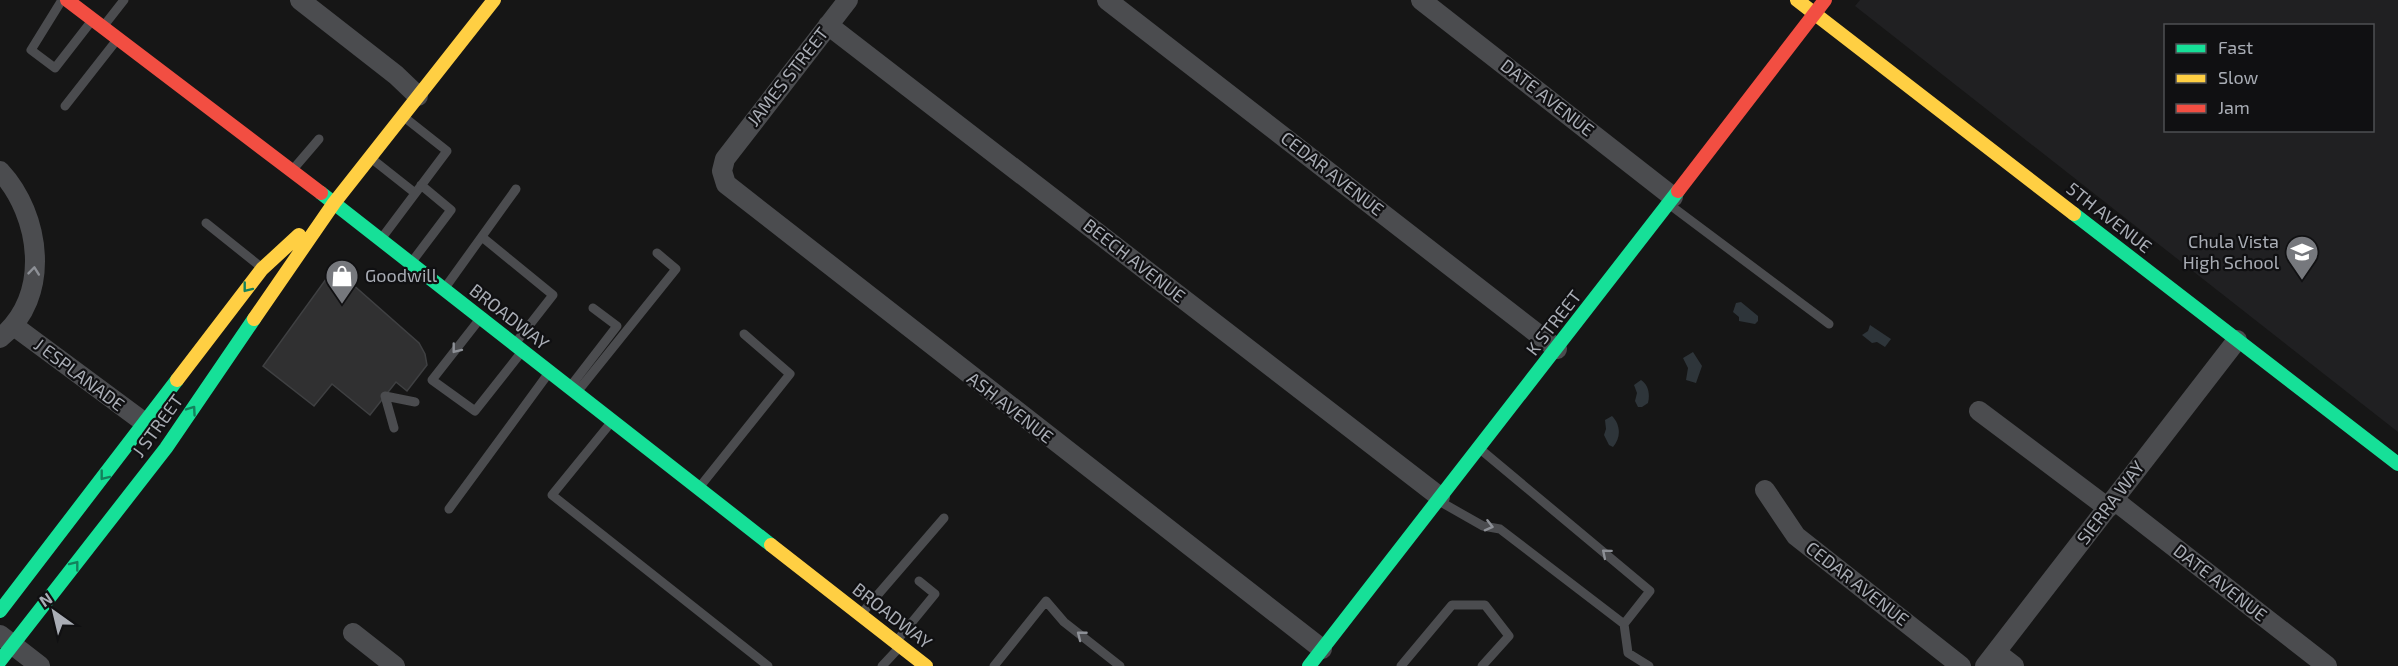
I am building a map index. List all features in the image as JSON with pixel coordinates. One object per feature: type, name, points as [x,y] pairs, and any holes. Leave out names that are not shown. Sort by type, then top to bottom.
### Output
[{"type":"main road","name":"BROADWAY","points":[[66,0],[381,239],[926,666]]},
{"type":"main road","name":"J STREET","points":[[0,661],[6,640],[166,448],[334,203],[494,0]]},
{"type":"main road","name":"5TH AVENUE","points":[[1797,0],[2398,464]]},
{"type":"main road","name":"K STREET","points":[[1309,666],[1392,562],[1438,499],[1557,349],[1825,0]]},
{"type":"main road","name":"J STREET","points":[[0,611],[262,269],[334,203]]},
{"type":"street","points":[[300,0],[396,75],[418,96]]},
{"type":"street","name":"JAMES STREET","points":[[729,154],[848,0]]},
{"type":"street","name":"CEDAR AVENUE","points":[[1107,0],[1557,349]]},
{"type":"street","name":"DATE AVENUE","points":[[1421,0],[1671,200]]},
{"type":"street","name":"BEECH AVENUE","points":[[828,26],[1438,499]]},
{"type":"street","name":"ASH AVENUE","points":[[729,154],[722,171],[730,190],[1322,649]]},
{"type":"street","points":[[0,171],[23,203],[32,231],[34,249],[33,281],[22,311],[7,332]]},
{"type":"street","name":"J ESPLANADE","points":[[7,332],[145,423]]},
{"type":"street","name":"SIERRA WAY","points":[[1991,659],[2237,340]]},
{"type":"street","name":"DATE AVENUE","points":[[1979,411],[2110,504],[2327,666]]},
{"type":"street","name":"CEDAR AVENUE","points":[[1765,490],[1796,536],[1961,666]]},
{"type":"street","points":[[353,633],[395,666]]},
{"type":"street","points":[[6,640],[40,666]]},
{"type":"street","points":[[1991,659],[2014,666]]},
{"type":"lane","points":[[62,0],[31,50],[55,68],[124,0]]},
{"type":"lane","points":[[65,106],[118,39]]},
{"type":"lane","points":[[381,239],[447,151],[402,116]]},
{"type":"lane","points":[[292,171],[319,139]]},
{"type":"lane","points":[[370,158],[451,210],[411,263]]},
{"type":"lane","points":[[444,289],[516,189]]},
{"type":"lane","points":[[1671,200],[1829,324]]},
{"type":"lane","points":[[206,223],[262,269]]},
{"type":"lane","points":[[480,318],[432,380],[475,411],[553,295],[482,237]]},
{"type":"lane","points":[[573,390],[676,268],[657,253]]},
{"type":"lane","points":[[573,390],[616,326],[593,308]]},
{"type":"lane","points":[[698,488],[790,374],[744,334]]},
{"type":"lane","points":[[449,509],[550,372]]},
{"type":"lane","points":[[394,428],[385,396],[415,402]]},
{"type":"lane","points":[[613,421],[552,495],[768,666]]},
{"type":"lane","points":[[1479,448],[1650,591],[1624,624]]},
{"type":"lane","points":[[1438,499],[1483,526],[1500,529],[1624,624],[1628,653],[1650,666]]},
{"type":"lane","points":[[861,615],[944,518]]},
{"type":"lane","points":[[882,666],[935,594],[919,581]]},
{"type":"lane","points":[[994,666],[1046,601],[1064,622],[1120,666]]},
{"type":"lane","points":[[1401,666],[1452,605],[1485,605],[1509,636],[1482,666]]},
{"type":"shaded area","name":"Chula Vista High School","points":[[1860,0],[2398,0],[2398,432],[1855,6]]},
{"type":"shaded area","points":[[1741,302],[1758,316],[1755,324],[1739,321],[1739,317],[1733,312],[1736,303]]},
{"type":"shaded area","points":[[1870,325],[1891,339],[1885,347],[1877,342],[1872,343],[1862,335],[1868,331]]},
{"type":"shaded area","points":[[1693,352],[1702,366],[1696,383],[1686,380],[1688,368],[1683,358]]},
{"type":"shaded area","points":[[1641,380],[1647,387],[1649,400],[1642,407],[1638,407],[1635,401],[1637,393],[1634,385]]},
{"type":"shaded area","points":[[1612,416],[1619,431],[1613,447],[1609,445],[1604,435],[1605,420]]},
{"type":"building","name":"Goodwill","points":[[334,268],[419,343],[425,354],[427,365],[407,391],[396,382],[370,415],[332,384],[314,406],[263,366]]},
{"type":"traffic: fast","points":[[1309,666],[1678,191]]},
{"type":"traffic: fast","points":[[321,193],[771,545]]},
{"type":"traffic: fast","points":[[2074,214],[2398,464]]},
{"type":"traffic: fast","points":[[0,661],[166,448],[254,319]]},
{"type":"traffic: fast","points":[[0,611],[177,380]]},
{"type":"traffic: slow","points":[[254,319],[334,203],[494,0]]},
{"type":"traffic: slow","points":[[1797,0],[2074,214]]},
{"type":"traffic: slow","points":[[177,380],[262,269],[299,235]]},
{"type":"traffic: slow","points":[[771,545],[926,666]]},
{"type":"traffic: jam","points":[[67,0],[321,193]]},
{"type":"traffic: jam","points":[[1678,191],[1825,0]]},
{"type":"place","name":"Chula Vista High School","points":[[2302,281]]},
{"type":"place","name":"Goodwill","points":[[342,305]]}]
